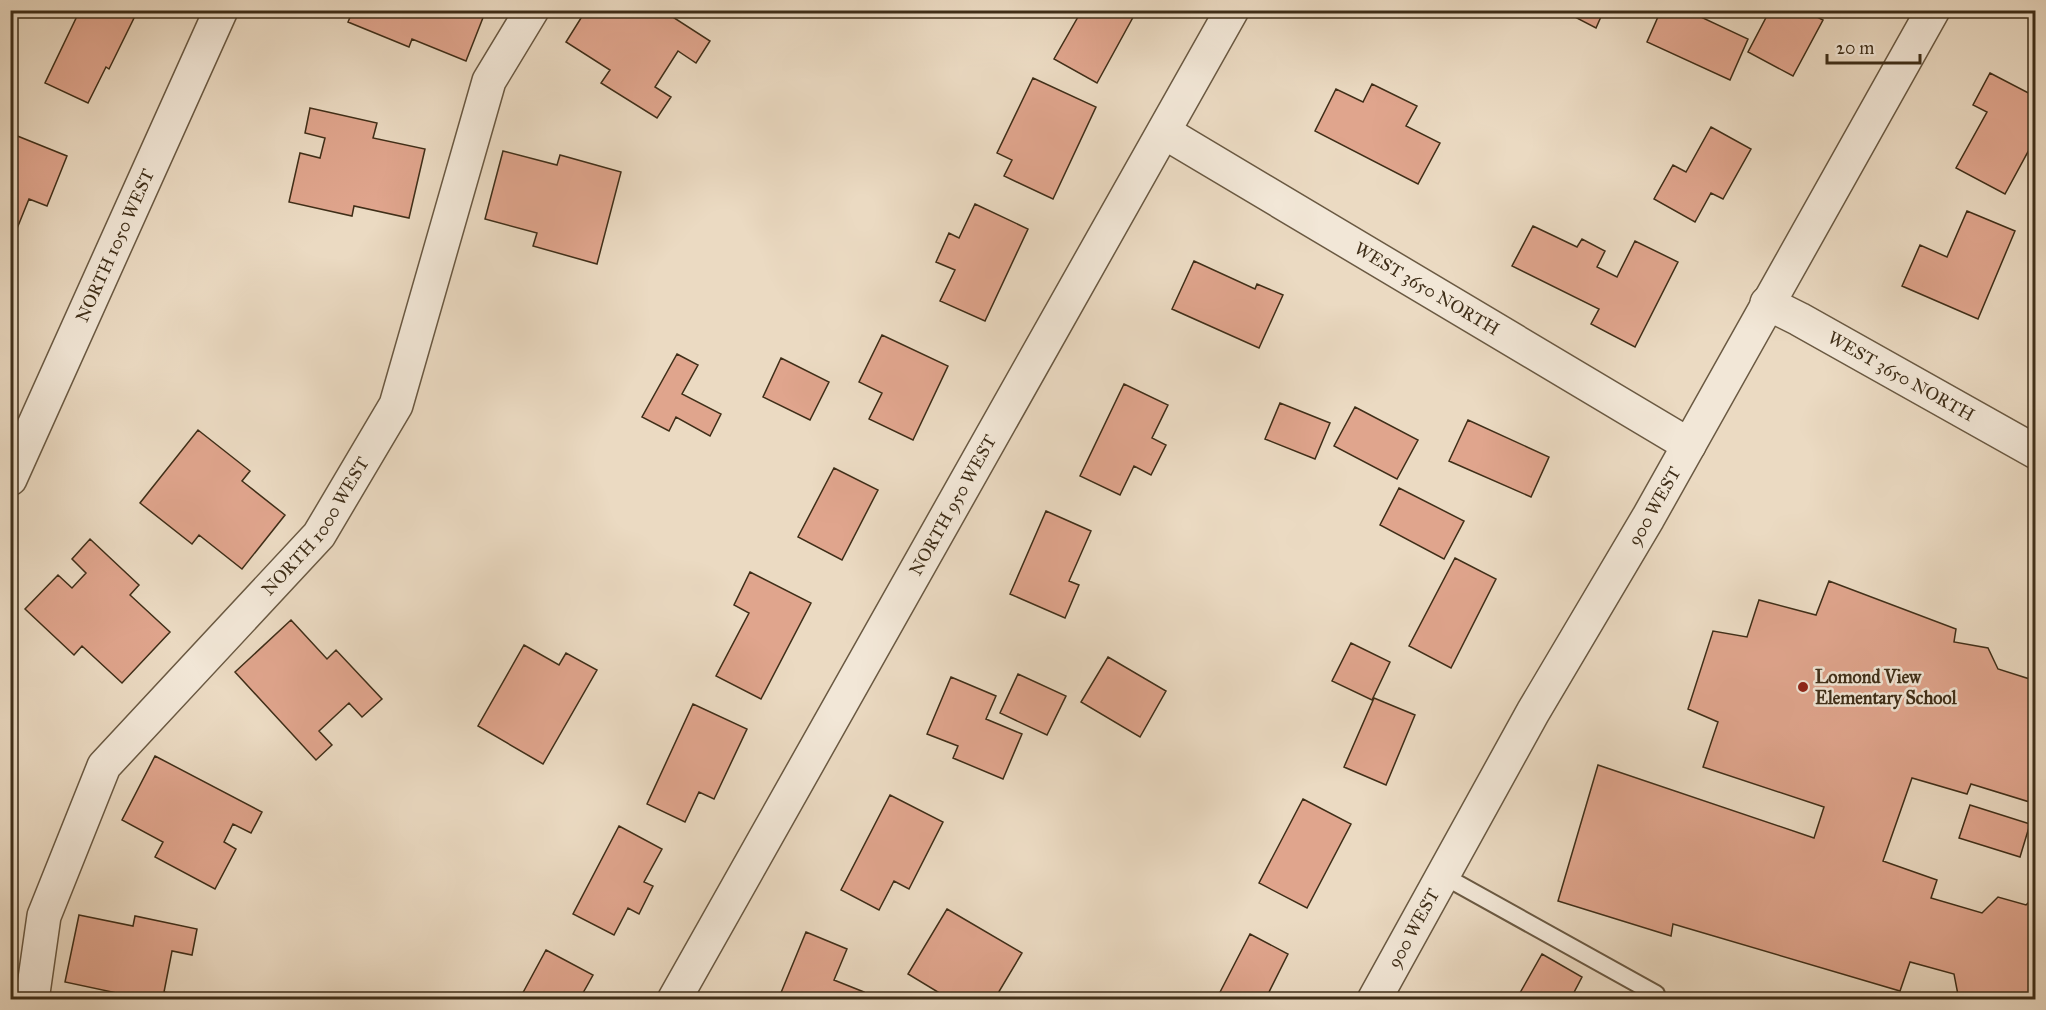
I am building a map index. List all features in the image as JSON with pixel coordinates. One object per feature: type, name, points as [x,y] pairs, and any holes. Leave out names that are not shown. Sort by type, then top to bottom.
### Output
[{"type":"street","name":"NORTH 1050 WEST","points":[[10,479],[221,10]]},
{"type":"street","name":"NORTH 1000 WEST","points":[[32,999],[44,916],[104,766],[320,535],[396,405],[489,81],[532,10]]},
{"type":"street","name":"NORTH 950 WEST","points":[[674,999],[1232,10]]},
{"type":"street","name":"900 WEST","points":[[1374,999],[1533,712],[1648,518],[1933,10]]},
{"type":"street","name":"WEST 3650 NORTH","points":[[1164,132],[1689,445]]},
{"type":"street","name":"WEST 3650 NORTH","points":[[1767,303],[2036,452]]},
{"type":"lane","points":[[1442,875],[1656,994]]},
{"type":"building","points":[[80,10],[124,10],[135,16],[109,69],[106,67],[88,103],[45,83]]},
{"type":"building","points":[[353,10],[486,10],[466,61],[412,39],[409,47],[348,22]]},
{"type":"building","points":[[586,10],[646,10],[650,13],[652,10],[662,10],[710,41],[696,63],[678,51],[655,87],[671,97],[657,118],[601,83],[610,70],[566,42]]},
{"type":"building","points":[[1082,10],[1137,10],[1097,83],[1054,59]]},
{"type":"building","points":[[1568,10],[1604,10],[1596,28],[1567,13]]},
{"type":"building","points":[[1661,10],[1686,10],[1748,39],[1730,80],[1647,42]]},
{"type":"building","points":[[1770,10],[1804,10],[1823,20],[1793,76],[1748,52]]},
{"type":"building","points":[[1990,73],[2036,97],[2036,137],[2005,194],[1956,168],[1987,112],[1973,105]]},
{"type":"building","points":[[1033,78],[1096,107],[1053,199],[1004,176],[1012,160],[997,153]]},
{"type":"building","points":[[1372,84],[1417,106],[1406,126],[1440,143],[1418,184],[1315,131],[1336,89],[1363,102]]},
{"type":"building","points":[[310,108],[377,123],[373,138],[425,149],[409,218],[354,206],[352,216],[289,202],[300,153],[320,158],[325,138],[305,133]]},
{"type":"building","points":[[1711,127],[1751,149],[1723,199],[1711,193],[1695,222],[1654,199],[1673,165],[1686,172]]},
{"type":"building","points":[[10,133],[67,156],[47,206],[29,199],[16,231],[10,228]]},
{"type":"building","points":[[503,151],[557,165],[560,155],[621,172],[597,264],[533,246],[537,233],[485,219]]},
{"type":"building","points":[[975,204],[1028,229],[985,321],[940,301],[955,270],[936,262],[949,233],[959,238]]},
{"type":"building","points":[[1967,211],[2015,231],[1978,319],[1902,286],[1920,245],[1947,257]]},
{"type":"building","points":[[1533,226],[1577,247],[1582,239],[1605,251],[1597,267],[1617,277],[1635,241],[1678,262],[1635,347],[1591,324],[1599,309],[1512,266]]},
{"type":"building","points":[[1194,261],[1255,289],[1257,284],[1283,295],[1259,348],[1172,309]]},
{"type":"building","points":[[882,335],[948,366],[913,440],[869,419],[882,393],[859,382]]},
{"type":"building","points":[[677,354],[698,365],[682,394],[721,414],[710,436],[676,417],[669,431],[642,417]]},
{"type":"building","points":[[781,358],[829,382],[810,420],[763,397]]},
{"type":"building","points":[[1124,384],[1168,405],[1152,438],[1166,445],[1151,475],[1134,466],[1120,495],[1080,476]]},
{"type":"building","points":[[1280,403],[1330,423],[1315,459],[1265,439]]},
{"type":"building","points":[[1355,407],[1418,440],[1397,479],[1334,446]]},
{"type":"building","points":[[1468,420],[1549,457],[1531,497],[1449,461]]},
{"type":"building","points":[[198,430],[250,471],[242,481],[285,515],[242,569],[199,535],[192,544],[140,503]]},
{"type":"building","points":[[834,468],[878,490],[842,560],[798,537]]},
{"type":"building","points":[[1399,488],[1464,521],[1444,559],[1380,525]]},
{"type":"building","points":[[1046,511],[1091,531],[1069,581],[1079,585],[1065,618],[1010,594]]},
{"type":"building","points":[[90,539],[139,585],[130,595],[170,632],[122,683],[82,646],[74,655],[25,609],[58,575],[72,588],[86,573],[72,559]]},
{"type":"building","points":[[1455,558],[1496,579],[1451,668],[1409,646]]},
{"type":"building","points":[[750,572],[811,603],[761,699],[716,676],[749,613],[734,605]]},
{"type":"building","points":[[1829,581],[1956,629],[1954,642],[1988,648],[1998,669],[2036,681],[2036,804],[1971,784],[1967,794],[1912,778],[1883,861],[1937,880],[1931,898],[1982,913],[1998,897],[2026,905],[2036,895],[2036,1000],[1959,1000],[1954,974],[1910,962],[1900,991],[1673,924],[1671,936],[1558,901],[1598,765],[1814,838],[1824,807],[1703,767],[1718,722],[1688,709],[1713,631],[1747,637],[1759,600],[1816,615]]},
{"type":"building","points":[[291,620],[327,659],[336,650],[382,699],[362,717],[349,703],[319,731],[332,745],[316,760],[235,672]]},
{"type":"building","points":[[1351,643],[1390,662],[1372,700],[1332,681]]},
{"type":"building","points":[[524,645],[559,665],[566,653],[597,670],[543,764],[478,726]]},
{"type":"building","points":[[1108,657],[1166,691],[1140,737],[1081,702]]},
{"type":"building","points":[[1018,674],[1066,696],[1047,735],[1000,713]]},
{"type":"building","points":[[951,677],[996,696],[986,719],[1022,734],[1003,779],[953,758],[958,746],[927,734]]},
{"type":"building","points":[[1374,698],[1415,715],[1386,785],[1344,767]]},
{"type":"building","points":[[693,704],[747,729],[714,799],[699,792],[685,822],[647,804]]},
{"type":"building","points":[[155,756],[262,812],[251,833],[233,824],[224,842],[236,849],[215,889],[155,857],[163,842],[122,820]]},
{"type":"building","points":[[890,795],[943,822],[909,889],[894,881],[879,910],[841,890]]},
{"type":"building","points":[[1303,799],[1351,824],[1307,908],[1259,883]]},
{"type":"building","points":[[1970,805],[2030,824],[2020,857],[1959,838]]},
{"type":"building","points":[[619,826],[662,849],[644,882],[653,886],[639,914],[628,908],[614,935],[573,914]]},
{"type":"building","points":[[947,909],[1022,953],[994,1000],[951,1000],[908,974]]},
{"type":"building","points":[[79,915],[133,926],[135,916],[197,929],[192,955],[172,951],[164,992],[181,996],[180,1000],[115,1000],[117,993],[65,982]]},
{"type":"building","points":[[806,932],[847,949],[834,980],[864,992],[861,1000],[778,1000]]},
{"type":"building","points":[[1250,934],[1288,954],[1265,1000],[1216,1000]]},
{"type":"building","points":[[546,950],[593,975],[579,1000],[519,1000]]},
{"type":"building","points":[[1542,954],[1582,977],[1570,1000],[1516,1000]]},
{"type":"place","name":"Lomond View Elementary School","points":[[1803,687]]}]
